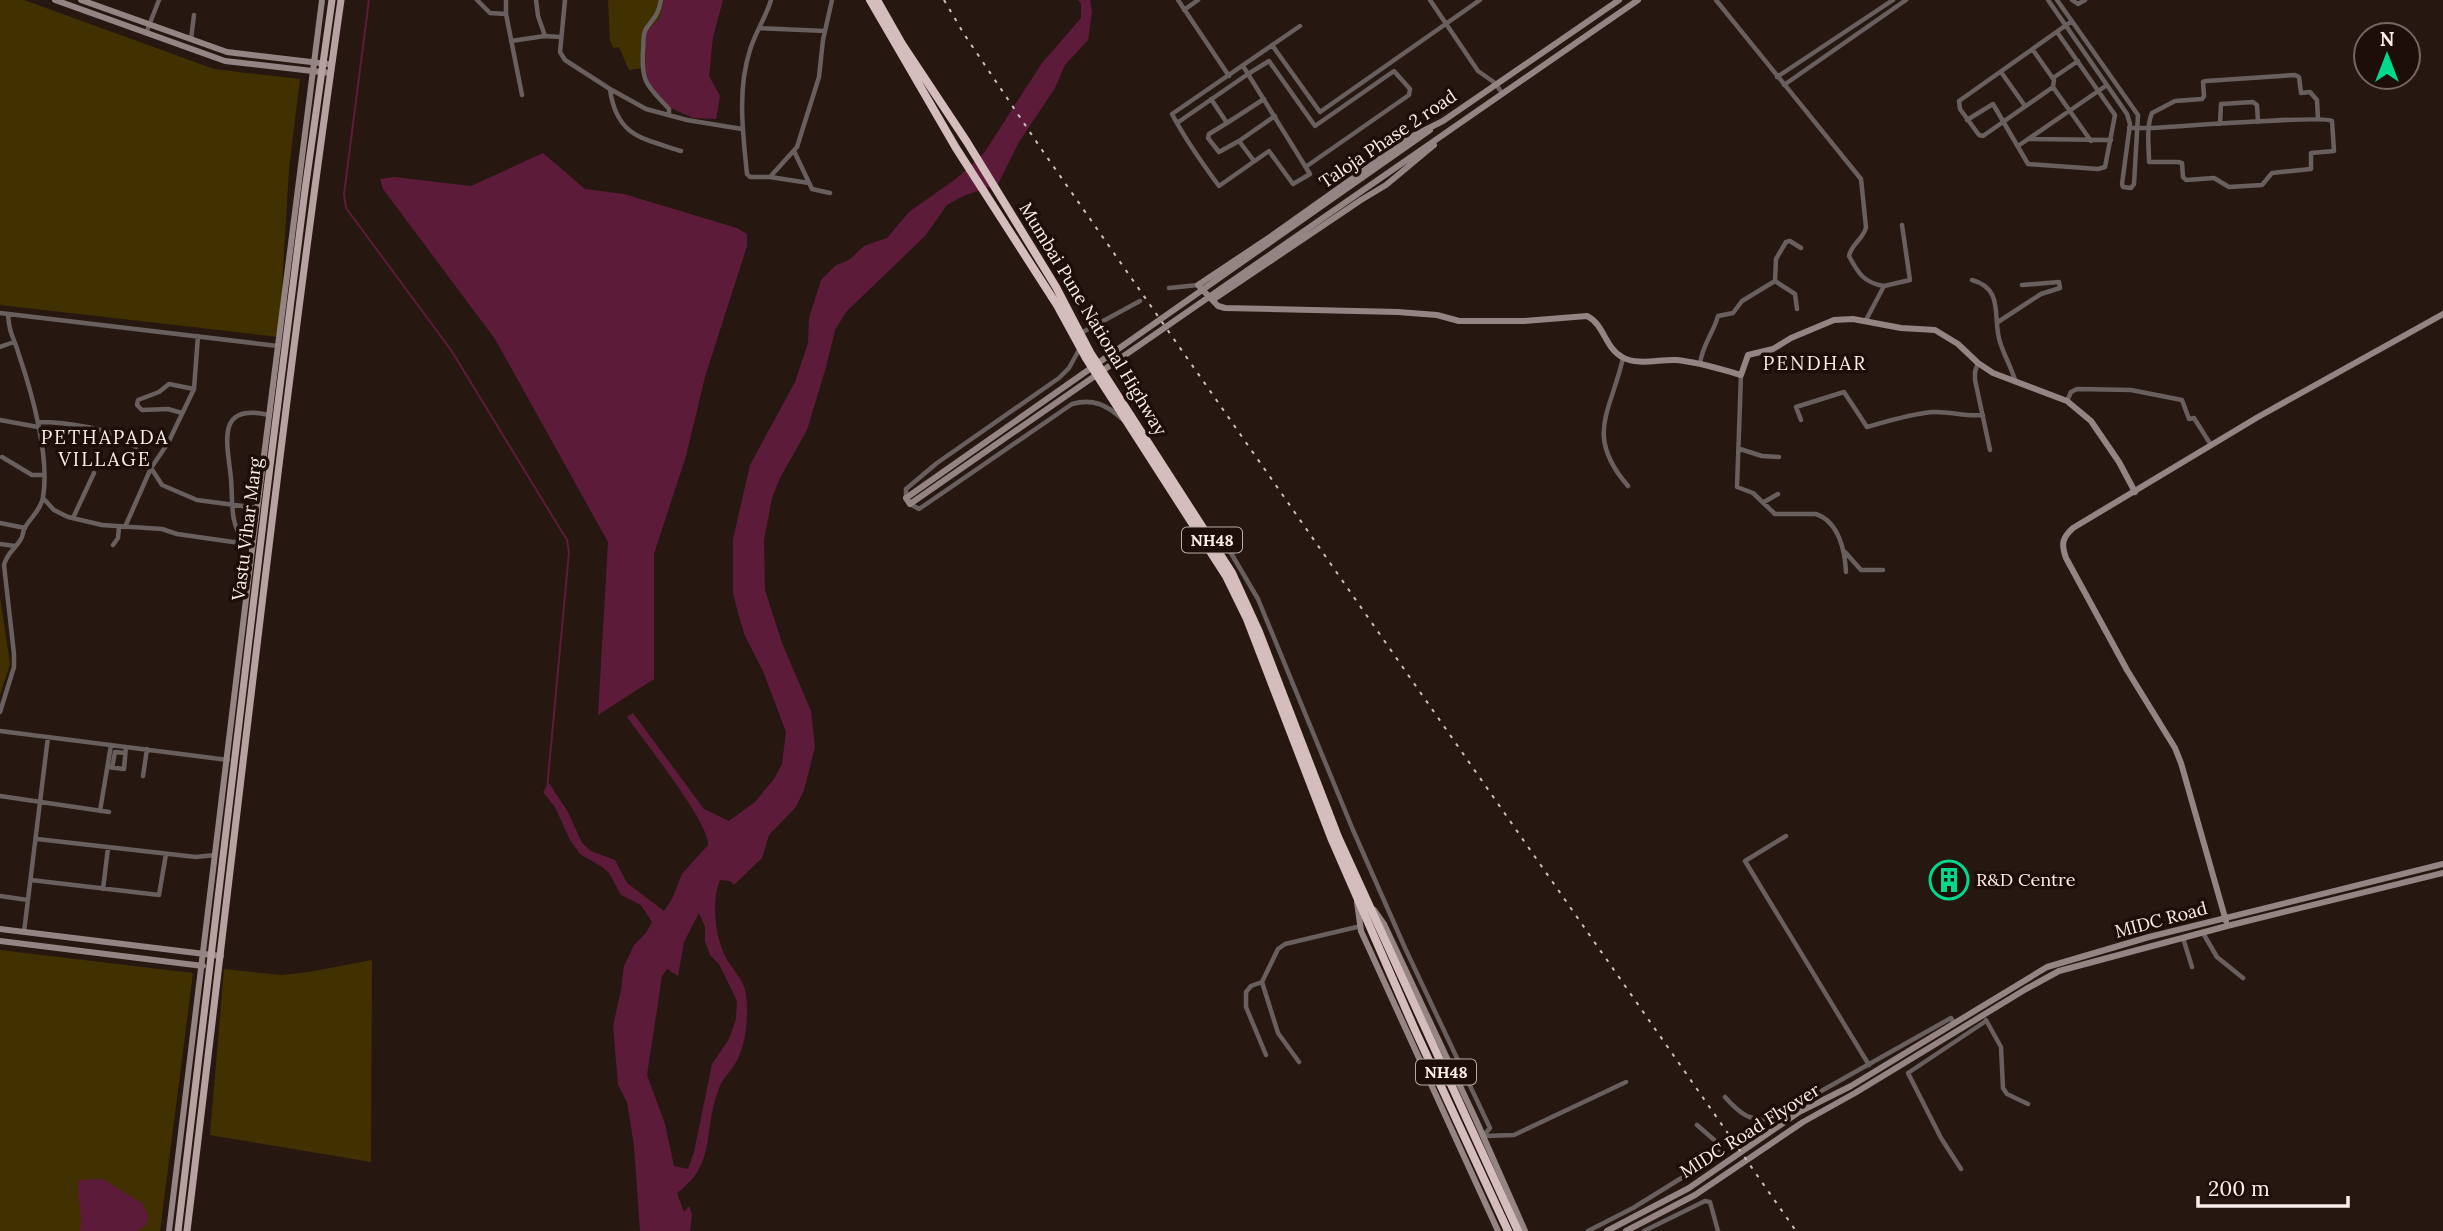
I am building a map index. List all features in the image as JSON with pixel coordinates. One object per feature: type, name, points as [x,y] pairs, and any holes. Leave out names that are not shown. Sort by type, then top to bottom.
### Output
[{"type":"highway","name":"Mumbai Pune National Highway","points":[[870,0],[956,148],[1205,530],[1245,601],[1360,895]]},
{"type":"highway","name":"Mumbai Pune National Highway","points":[[877,0],[909,55],[1010,211],[1078,335],[1080,348],[1213,555],[1247,618],[1320,812],[1360,895]]},
{"type":"highway","name":"NH48","points":[[1360,895],[1366,919],[1508,1231]]},
{"type":"highway","name":"NH48","points":[[1366,919],[1518,1231]]},
{"type":"main road","name":"Vastu Vihar Marg","points":[[199,1061],[206,967],[212,955],[318,63],[332,0]]},
{"type":"main road","points":[[178,1231],[199,1061],[219,968],[276,491],[341,0]]},
{"type":"main road","points":[[187,1231],[199,1061]]},
{"type":"street","points":[[81,0],[232,54],[331,64]]},
{"type":"street","points":[[146,33],[159,0]]},
{"type":"street","points":[[318,63],[323,0]]},
{"type":"street","points":[[477,0],[490,13],[506,14]]},
{"type":"street","points":[[506,0],[506,14],[522,95]]},
{"type":"street","points":[[536,0],[545,36]]},
{"type":"street","points":[[565,0],[560,37],[562,57],[610,89],[646,108],[742,129]]},
{"type":"street","points":[[661,0],[656,19],[645,31],[642,68],[646,83],[669,109],[669,115]]},
{"type":"street","points":[[771,0],[750,50],[744,80],[742,129],[748,176],[809,183]]},
{"type":"street","points":[[770,177],[794,151],[819,77],[832,0]]},
{"type":"street","points":[[1178,0],[1229,76]]},
{"type":"street","points":[[1184,10],[1198,0]]},
{"type":"street","points":[[1430,0],[1478,71],[1495,83],[1502,93]]},
{"type":"street","points":[[1272,45],[1320,112],[1480,0]]},
{"type":"street","name":"Taloja Phase 2 road","points":[[1169,288],[1198,285],[1410,137],[1443,121],[1619,0]]},
{"type":"street","name":"Taloja Phase 2 road","points":[[1213,300],[1386,186],[1450,130],[1638,0]]},
{"type":"street","points":[[1716,0],[1861,179],[1865,235],[1855,243],[1849,256],[1867,282],[1884,286],[1910,279],[1902,225]]},
{"type":"street","points":[[1777,77],[1893,0]]},
{"type":"street","points":[[1784,85],[1906,0]]},
{"type":"street","points":[[2049,0],[2127,114],[2129,128],[2122,184],[2127,188],[2133,186],[2139,120],[2136,112],[2057,0]]},
{"type":"street","points":[[2072,0],[2078,4],[2085,0]]},
{"type":"street","points":[[60,1],[225,61],[330,73]]},
{"type":"street","points":[[115,22],[119,14]]},
{"type":"street","points":[[190,40],[194,15]]},
{"type":"street","points":[[2053,87],[1981,136],[1958,106],[1959,101],[2073,22]]},
{"type":"street","points":[[1243,66],[1311,174],[1293,184],[1270,151],[1219,186],[1172,114],[1300,26]]},
{"type":"street","points":[[759,28],[825,31]]},
{"type":"street","points":[[1968,120],[1993,104],[2025,162],[2031,165],[2102,169],[2107,163],[2115,115],[2057,32]]},
{"type":"street","points":[[511,41],[545,36],[560,37]]},
{"type":"street","points":[[2033,50],[2053,78],[2053,87],[2091,141]]},
{"type":"street","points":[[1177,123],[1269,61],[1315,127],[1395,71],[1411,93],[1307,166]]},
{"type":"street","points":[[2053,78],[2078,61]]},
{"type":"street","points":[[206,967],[203,954],[249,542],[271,415],[278,346],[317,72]]},
{"type":"street","points":[[2001,72],[2025,106]]},
{"type":"street","points":[[1374,74],[1380,81]]},
{"type":"street","points":[[2129,128],[2149,128],[2318,119],[2332,121],[2334,151],[2311,153],[2311,169],[2272,173],[2262,185],[2230,187],[2214,178],[2186,180],[2183,177],[2182,163],[2151,164],[2149,128],[2152,113],[2170,103],[2202,99],[2203,82],[2206,81],[2290,75],[2300,77],[2301,93],[2310,92],[2316,97],[2318,119]]},
{"type":"street","points":[[2018,145],[2107,85]]},
{"type":"street","points":[[610,89],[613,108],[627,129],[641,137],[681,151]]},
{"type":"street","points":[[1339,98],[1345,106]]},
{"type":"street","points":[[1211,99],[1227,123]]},
{"type":"street","points":[[1264,99],[1209,134],[1208,138],[1219,152],[1275,116]]},
{"type":"street","points":[[2220,124],[2221,104],[2253,102],[2258,105],[2258,122]]},
{"type":"street","points":[[908,501],[994,436],[1443,121]]},
{"type":"street","points":[[908,501],[998,444],[1450,130]]},
{"type":"street","points":[[2027,139],[2111,140]]},
{"type":"street","points":[[1239,141],[1254,161]]},
{"type":"street","points":[[794,151],[812,189],[830,192]]},
{"type":"street","points":[[2123,169],[2134,170]]},
{"type":"street","points":[[1775,281],[1776,259],[1786,242],[1801,248]]},
{"type":"street","points":[[1972,280],[1989,288],[2000,342],[2015,380]]},
{"type":"street","points":[[1775,281],[1796,294],[1797,309]]},
{"type":"street","points":[[1700,363],[1704,344],[1715,327],[1718,316],[1733,313],[1742,301],[1775,281]]},
{"type":"street","points":[[1998,322],[2041,294],[2060,288],[2059,282],[2022,285]]},
{"type":"street","points":[[1198,285],[1218,306],[1225,309],[1437,315],[1459,321],[1587,316],[1596,322],[1616,353],[1623,358],[1633,361],[1678,360],[1700,363],[1741,375]]},
{"type":"street","points":[[1866,320],[1884,286]]},
{"type":"street","points":[[1078,335],[1140,301]]},
{"type":"street","points":[[0,313],[278,346]]},
{"type":"street","points":[[0,712],[14,667],[4,565],[8,553],[23,538],[24,529],[43,498],[44,475],[38,425],[15,342],[9,332],[8,314]]},
{"type":"street","points":[[2227,926],[2175,748],[2127,670],[2066,558],[2062,545],[2064,536],[2073,528],[2258,417],[2443,314]]},
{"type":"street","points":[[1883,570],[1861,570],[1822,516],[1775,514],[1753,493],[1737,487],[1741,375],[1748,355],[1773,349],[1791,338],[1835,320],[1866,320],[1901,328],[1935,331],[1958,344],[1993,373],[2067,401],[2091,421],[2119,462],[2135,492]]},
{"type":"street","points":[[113,545],[194,389],[198,337]]},
{"type":"street","points":[[0,346],[15,342]]},
{"type":"street","points":[[1080,348],[1069,368],[1059,379],[937,463],[906,489],[908,501],[919,509],[1072,404],[1101,404],[1128,424]]},
{"type":"street","points":[[1623,358],[1603,426],[1604,442],[1612,467],[1628,485]]},
{"type":"street","points":[[1978,363],[1975,380],[1990,450]]},
{"type":"street","points":[[182,413],[168,409],[142,410],[137,405],[138,400],[159,392],[169,384],[194,389]]},
{"type":"street","points":[[2067,401],[2071,391],[2077,389],[2131,390],[2182,400],[2189,419],[2194,418],[2211,445]]},
{"type":"street","points":[[1801,420],[1797,407],[1844,392],[1867,427],[1902,417],[1936,412],[1983,415]]},
{"type":"street","points":[[249,542],[235,527],[226,450],[227,432],[238,415],[257,412],[271,415]]},
{"type":"street","points":[[0,420],[38,425],[54,422],[104,431],[136,448],[162,485],[171,490],[197,500],[257,508]]},
{"type":"street","points":[[1740,449],[1762,456],[1779,457]]},
{"type":"street","points":[[2,457],[32,475],[44,475]]},
{"type":"street","points":[[73,518],[94,472]]},
{"type":"street","points":[[1764,502],[1778,494]]},
{"type":"street","points":[[43,498],[54,510],[73,518],[121,528],[162,529],[177,534],[249,542]]},
{"type":"street","points":[[0,523],[24,529]]},
{"type":"street","points":[[1205,530],[1218,531],[1258,599],[1353,830],[1490,1128],[1483,1136]]},
{"type":"street","points":[[0,544],[15,546]]},
{"type":"street","points":[[1845,551],[1846,572]]},
{"type":"street","points":[[0,731],[111,745],[126,750]]},
{"type":"street","points":[[24,932],[48,737]]},
{"type":"street","points":[[110,768],[111,745]]},
{"type":"street","points":[[100,811],[115,752],[146,749],[244,762]]},
{"type":"street","points":[[143,776],[146,749]]},
{"type":"street","points":[[110,768],[124,769],[126,750]]},
{"type":"street","points":[[0,796],[108,812]]},
{"type":"street","points":[[1786,836],[1745,861],[1869,1065]]},
{"type":"street","points":[[37,839],[196,858],[215,855]]},
{"type":"street","points":[[103,889],[108,848]]},
{"type":"street","points":[[30,880],[159,895],[166,854]]},
{"type":"street","name":"MIDC Road","points":[[1904,1054],[2056,963],[2225,917],[2443,864]]},
{"type":"street","name":"MIDC Road","points":[[1910,1060],[2059,971],[2443,873]]},
{"type":"street","points":[[1360,895],[1384,924],[1525,1231]]},
{"type":"street","points":[[0,896],[28,900]]},
{"type":"street","points":[[1299,1062],[1278,1033],[1262,982],[1278,949],[1285,944],[1366,919],[1498,1231]]},
{"type":"street","points":[[0,929],[220,956]]},
{"type":"street","points":[[12,943],[14,931]]},
{"type":"street","points":[[2203,933],[2217,957],[2243,978]]},
{"type":"street","points":[[2183,938],[2192,967]]},
{"type":"street","points":[[0,941],[219,968]]},
{"type":"street","points":[[1262,982],[1251,986],[1245,997],[1266,1055]]},
{"type":"street","points":[[1978,1008],[2001,1047],[2003,1088],[2007,1094],[2028,1104]]},
{"type":"street","points":[[1725,1097],[1737,1111],[1747,1117],[1765,1120],[1951,1018],[1954,1023]]},
{"type":"street","points":[[1961,1169],[1941,1138],[1908,1073],[1984,1018]]},
{"type":"street","points":[[1904,1054],[1910,1060]]},
{"type":"street","name":"MIDC Road Flyover","points":[[1607,1231],[1689,1188],[1799,1112],[1851,1086],[1904,1054]]},
{"type":"street","name":"MIDC Road Flyover","points":[[1626,1231],[1695,1195],[1803,1122],[1910,1060]]},
{"type":"street","points":[[169,1231],[199,1061]]},
{"type":"street","points":[[1483,1136],[1514,1135],[1626,1082]]},
{"type":"street","points":[[1588,1231],[1633,1208],[1717,1156],[1720,1153],[1720,1145],[1697,1125]]},
{"type":"street","points":[[1644,1231],[1704,1201],[1710,1202],[1718,1231]]},
{"type":"shaded area","points":[[0,0],[24,0],[214,69],[300,79],[289,169],[279,337],[0,305]]},
{"type":"shaded area","points":[[608,0],[664,0],[660,18],[646,32],[645,68],[629,70],[619,47],[613,48],[610,40]]},
{"type":"shaded area","points":[[664,0],[723,0],[713,37],[709,76],[720,96],[716,119],[693,118],[671,108],[647,82],[646,32],[660,18]]},
{"type":"shaded area","points":[[1078,0],[1090,0],[1092,12],[1088,40],[1065,65],[1055,88],[1019,142],[998,184],[963,196],[947,205],[925,236],[846,312],[835,330],[807,430],[772,498],[764,540],[765,590],[782,643],[811,711],[815,747],[804,790],[796,807],[769,835],[762,858],[734,885],[730,881],[720,880],[717,889],[717,930],[726,958],[745,990],[747,1022],[741,1051],[717,1094],[703,1160],[698,1171],[677,1193],[684,1212],[689,1206],[692,1214],[690,1231],[640,1231],[634,1146],[627,1102],[618,1085],[613,1026],[624,966],[634,945],[652,922],[641,905],[621,895],[609,873],[580,854],[570,840],[555,807],[543,792],[549,783],[568,812],[582,843],[591,851],[615,860],[627,883],[664,911],[682,874],[708,845],[706,835],[688,801],[627,717],[633,713],[704,809],[729,821],[755,802],[774,779],[782,764],[786,732],[763,671],[745,636],[738,613],[733,593],[733,539],[750,465],[795,382],[808,343],[809,318],[821,280],[836,265],[849,260],[864,246],[887,238],[909,212],[957,178],[984,153],[1042,63],[1081,18],[1081,4]],"holes":[[[699,913],[705,927],[705,941],[710,955],[719,964],[737,1001],[736,1019],[729,1039],[712,1064],[688,1169],[674,1166],[665,1124],[647,1075],[662,976],[667,969],[678,976],[684,942]]]},
{"type":"shaded area","points":[[543,153],[585,189],[624,194],[737,228],[747,234],[747,246],[705,377],[686,456],[654,554],[654,679],[598,715],[608,542],[495,339],[383,189],[380,179],[394,177],[471,186]]},
{"type":"shaded area","points":[[0,597],[10,664],[0,695]]},
{"type":"shaded area","points":[[0,950],[193,973],[160,1231],[0,1231]]},
{"type":"shaded area","points":[[372,960],[371,1162],[210,1135],[224,969],[281,975]]},
{"type":"shaded area","points":[[103,1179],[143,1204],[149,1218],[146,1225],[137,1231],[80,1231],[79,1180]]},
{"type":"waterway","points":[[369,0],[344,194],[346,208],[451,350],[567,540],[569,552],[547,789]]},
{"type":"railway","points":[[944,0],[1042,150],[1796,1231]]},
{"type":"place","name":"R&D Centre","points":[[1949,880]]},
{"type":"district","name":"PENDHAR","points":[[1815,363]]},
{"type":"district","name":"PETHAPADA VILLAGE","points":[[105,448]]}]
